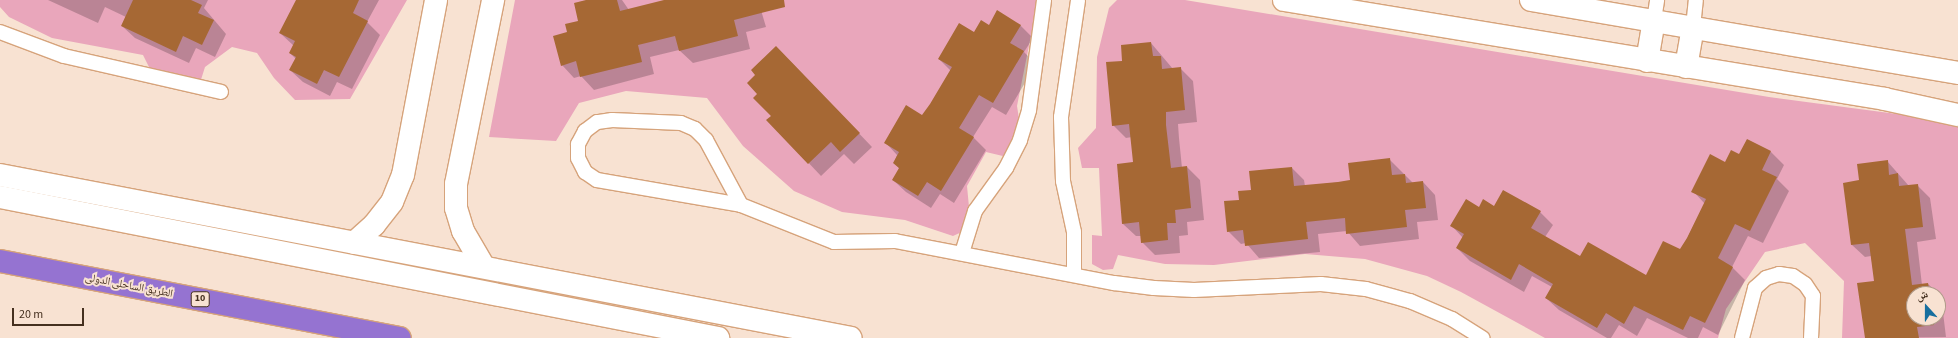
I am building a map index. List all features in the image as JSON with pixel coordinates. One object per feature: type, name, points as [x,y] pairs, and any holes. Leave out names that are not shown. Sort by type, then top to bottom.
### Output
[{"type":"highway","name":"الطريق الساحلى الدولى","points":[[0,261],[400,338]]},
{"type":"street","points":[[354,244],[374,225],[392,202],[403,174],[436,0]]},
{"type":"street","points":[[484,267],[463,232],[456,208],[456,184],[493,0]]},
{"type":"street","points":[[1284,0],[1885,99],[1958,115]]},
{"type":"street","points":[[1531,0],[1655,10],[1693,27],[1958,73]]},
{"type":"street","points":[[1647,61],[1655,10]]},
{"type":"street","points":[[1686,67],[1693,27]]},
{"type":"street","points":[[0,175],[851,338]]},
{"type":"street","points":[[0,197],[718,338]]},
{"type":"lane","points":[[962,253],[975,211],[1006,168],[1020,140],[1029,110],[1044,0]]},
{"type":"lane","points":[[1074,275],[1074,232],[1063,181],[1061,117],[1078,0]]},
{"type":"lane","points":[[1693,27],[1696,0]]},
{"type":"lane","points":[[0,32],[64,56],[221,92]]},
{"type":"lane","points":[[741,205],[706,140],[695,129],[682,123],[612,120],[597,122],[585,131],[578,144],[578,158],[585,172],[597,180],[741,205],[834,242],[895,241],[1114,283],[1174,290],[1321,284],[1366,289],[1410,301],[1452,319],[1483,338]]},
{"type":"lane","points":[[1742,338],[1755,288],[1766,278],[1779,274],[1794,276],[1805,284],[1813,296],[1811,338]]},
{"type":"shaded area","points":[[0,0],[407,0],[350,99],[295,100],[274,78],[257,53],[232,47],[205,67],[199,86],[153,75],[143,55],[52,38],[9,17],[0,7]]},
{"type":"shaded area","points":[[515,0],[1038,0],[1017,106],[1022,138],[1007,157],[986,152],[967,186],[969,207],[966,230],[953,236],[905,220],[842,212],[794,191],[743,146],[707,98],[626,91],[579,103],[556,141],[489,137]]},
{"type":"shaded area","points":[[1117,0],[1185,0],[1769,97],[1927,118],[1958,127],[1958,338],[1842,338],[1844,281],[1805,243],[1765,252],[1726,309],[1718,338],[1545,338],[1461,292],[1427,276],[1365,259],[1305,254],[1214,265],[1165,264],[1118,255],[1113,269],[1103,270],[1092,264],[1092,235],[1102,236],[1099,168],[1082,168],[1078,148],[1096,128],[1097,57],[1109,8]]},
{"type":"building","points":[[133,0],[191,0],[202,5],[198,13],[214,20],[202,45],[183,36],[176,52],[121,26]]},
{"type":"building","points":[[296,0],[359,0],[353,13],[368,21],[339,77],[324,70],[317,84],[289,70],[296,57],[289,53],[295,41],[279,33]]},
{"type":"building","points":[[586,0],[617,0],[620,11],[664,0],[784,0],[785,7],[734,20],[738,36],[679,51],[675,36],[638,45],[642,62],[580,77],[576,61],[561,66],[553,36],[567,32],[565,24],[578,21],[574,3]]},
{"type":"building","points":[[997,10],[1021,25],[1010,43],[1024,51],[993,103],[979,95],[959,128],[974,137],[941,191],[927,182],[918,196],[892,180],[899,168],[893,163],[899,152],[884,143],[906,105],[922,115],[930,104],[952,67],[938,59],[959,23],[974,32],[981,20],[989,25]]},
{"type":"building","points":[[1151,42],[1153,56],[1161,56],[1162,69],[1181,67],[1185,110],[1166,112],[1166,125],[1171,168],[1187,166],[1191,208],[1175,210],[1176,223],[1167,223],[1168,240],[1141,243],[1139,222],[1122,224],[1117,164],[1133,162],[1129,124],[1112,126],[1106,62],[1122,61],[1121,45]]},
{"type":"building","points":[[776,46],[860,133],[840,152],[831,142],[808,164],[766,120],[771,116],[753,98],[757,94],[747,83],[755,75],[751,70]]},
{"type":"building","points":[[1747,139],[1771,151],[1762,170],[1777,177],[1750,231],[1735,224],[1718,258],[1733,267],[1705,323],[1690,316],[1683,330],[1634,306],[1624,324],[1606,313],[1597,328],[1545,298],[1553,284],[1519,264],[1511,280],[1456,248],[1464,234],[1450,226],[1466,199],[1479,207],[1483,199],[1494,206],[1503,190],[1541,211],[1531,228],[1580,256],[1588,242],[1646,275],[1663,241],[1680,249],[1687,238],[1706,199],[1691,192],[1710,154],[1725,162],[1731,150],[1739,154]]},
{"type":"building","points":[[1390,158],[1392,175],[1405,174],[1406,183],[1423,181],[1426,208],[1405,210],[1407,227],[1346,234],[1345,218],[1306,222],[1308,239],[1245,246],[1243,230],[1227,232],[1224,201],[1239,200],[1238,191],[1251,190],[1249,171],[1292,167],[1294,186],[1338,182],[1350,180],[1348,163]]},
{"type":"building","points":[[1888,160],[1889,175],[1898,173],[1899,186],[1918,184],[1923,227],[1905,229],[1912,285],[1928,283],[1929,286],[1906,286],[1906,326],[1926,326],[1917,327],[1919,338],[1865,338],[1857,283],[1874,281],[1869,243],[1851,245],[1843,183],[1859,180],[1857,164]]}]
